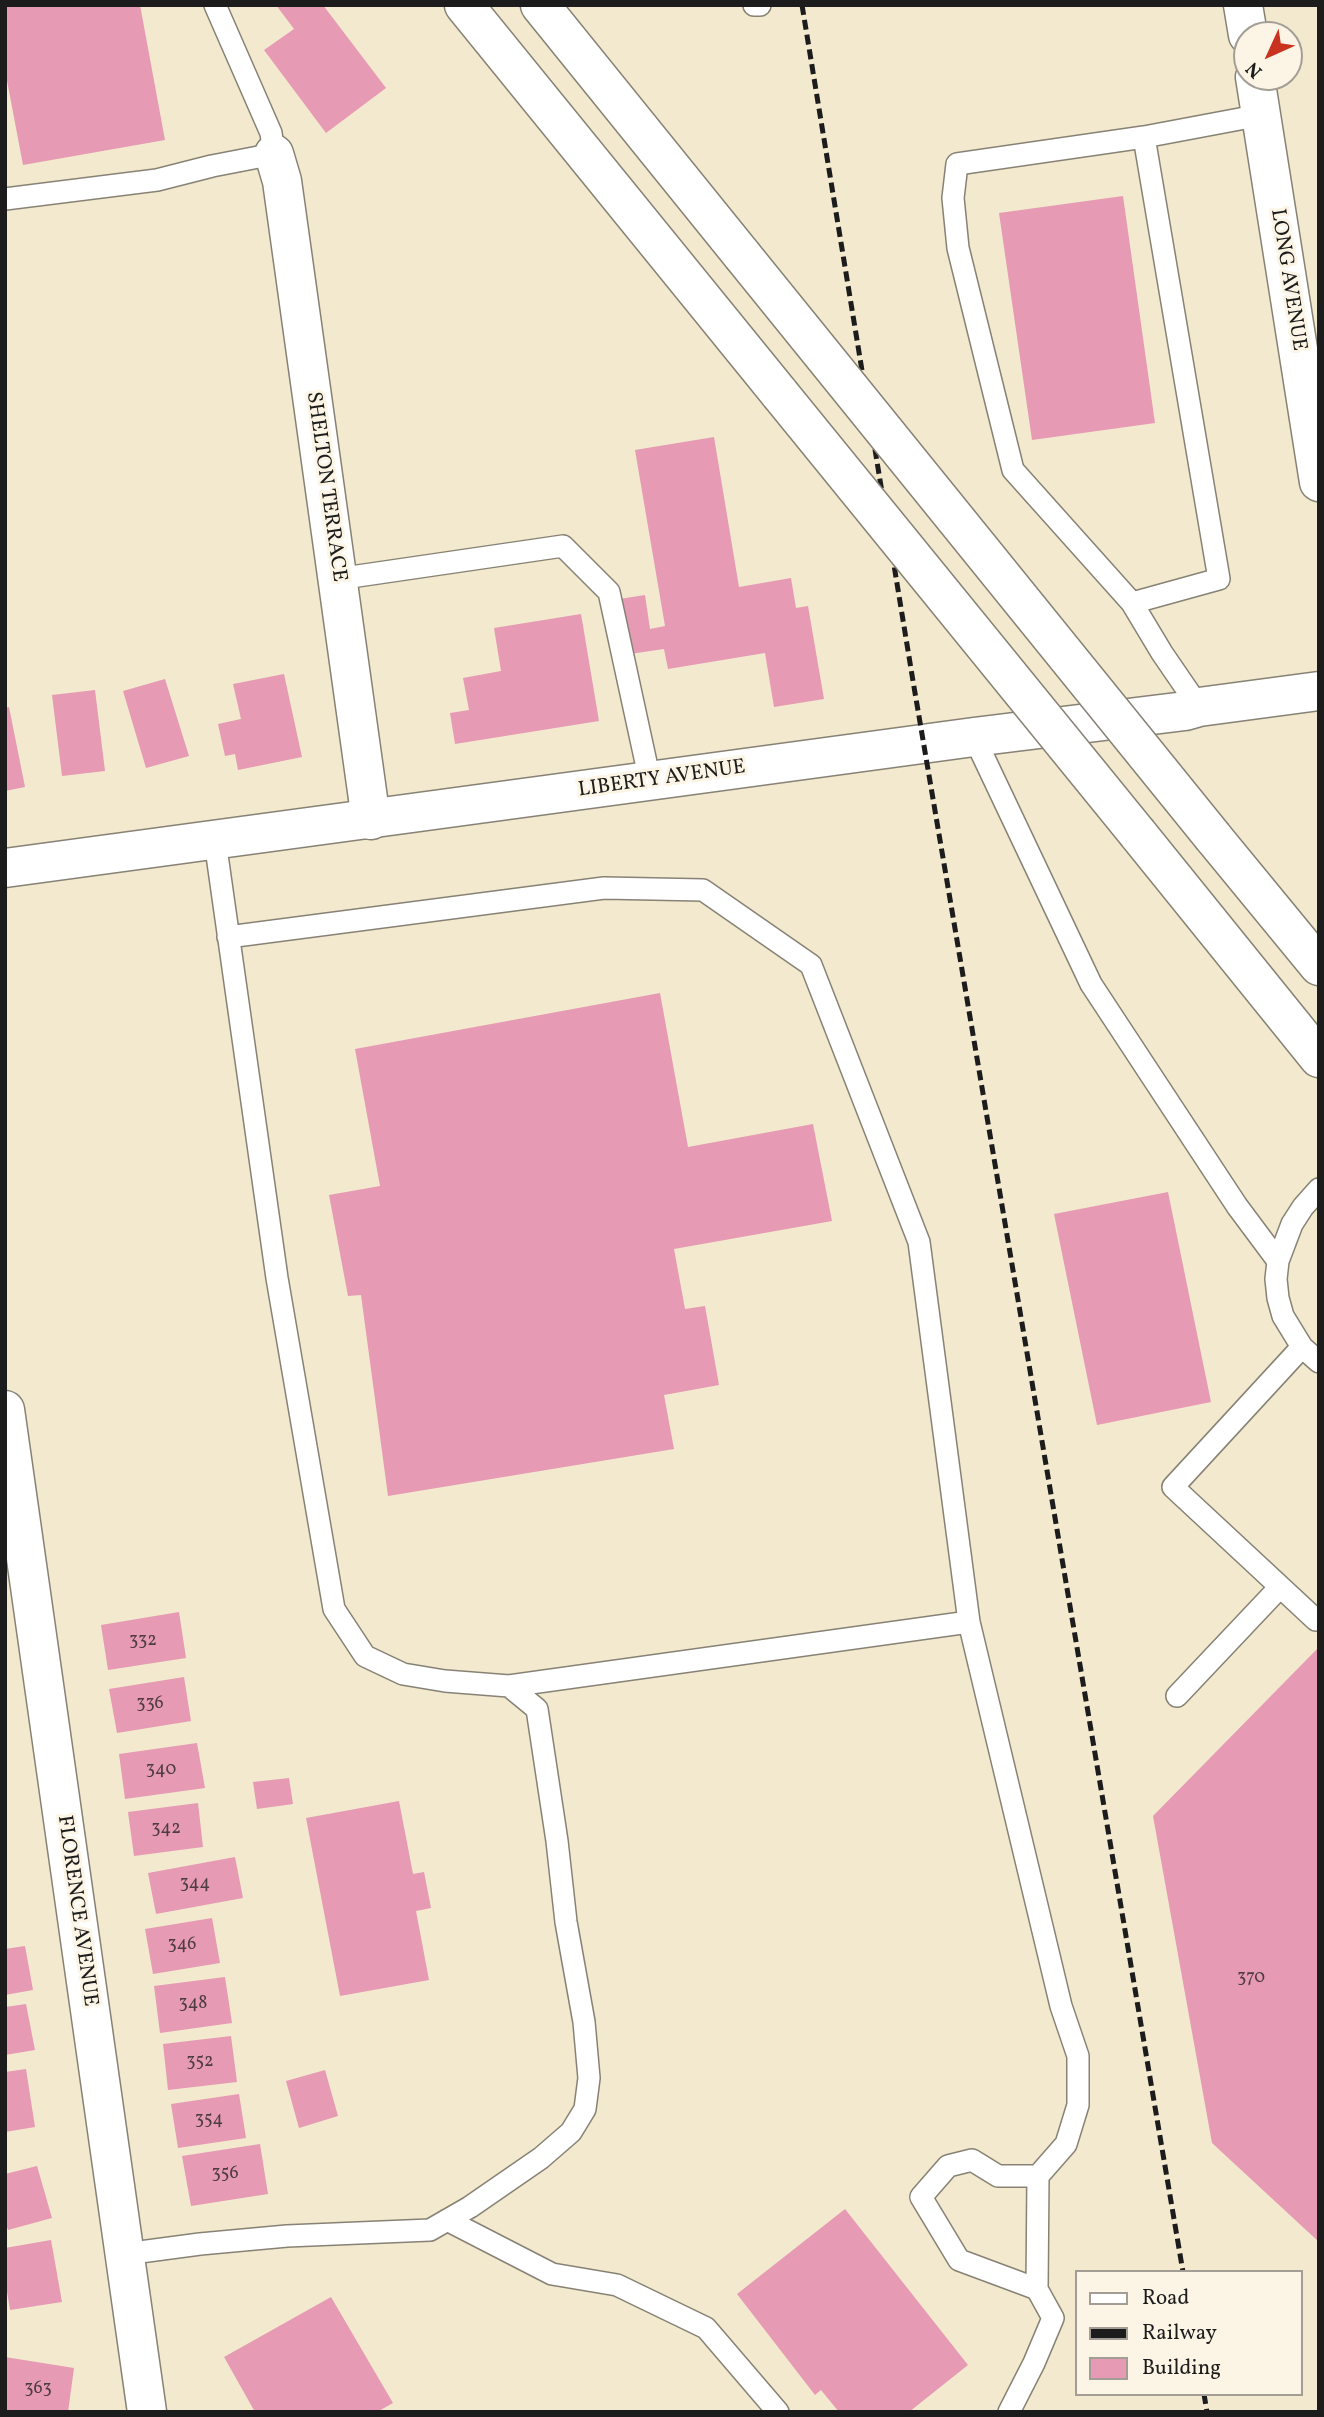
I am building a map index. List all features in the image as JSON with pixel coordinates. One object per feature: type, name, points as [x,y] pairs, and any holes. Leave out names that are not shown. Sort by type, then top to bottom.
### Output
[{"type":"main road","points":[[464,5],[1319,1058]]},
{"type":"main road","points":[[540,5],[1319,966]]},
{"type":"main road","name":"LONG AVENUE","points":[[1257,91],[1319,482]]},
{"type":"main road","name":"SHELTON TERRACE","points":[[274,154],[282,181],[371,820]]},
{"type":"main road","name":"LIBERTY AVENUE","points":[[5,868],[1319,691]]},
{"type":"main road","name":"FLORENCE AVENUE","points":[[5,1410],[147,2412]]},
{"type":"lane","points":[[5,199],[158,180],[274,154],[271,134],[215,5]]},
{"type":"lane","points":[[754,5],[760,5]]},
{"type":"lane","points":[[1199,707],[1132,603],[1013,470],[958,248],[953,198],[957,164],[1144,137],[1261,115]]},
{"type":"lane","points":[[1132,603],[1219,579],[1144,137]]},
{"type":"lane","points":[[338,579],[563,546],[609,592],[650,781]]},
{"type":"lane","points":[[974,737],[1091,984],[1237,1206],[1278,1261]]},
{"type":"lane","points":[[215,841],[277,1278],[334,1609],[365,1656],[403,1674],[445,1681],[509,1686],[969,1622]]},
{"type":"lane","points":[[228,937],[604,888],[702,890],[811,965],[919,1242],[969,1622],[1061,2006],[1078,2056],[1078,2105],[1066,2144],[1038,2176],[1037,2288],[1053,2318],[1009,2412]]},
{"type":"lane","points":[[1319,1189],[1292,1224],[1278,1261],[1276,1279],[1283,1316],[1302,1347],[1319,1362]]},
{"type":"lane","points":[[1302,1347],[1173,1487],[1316,1620],[1319,1617]]},
{"type":"lane","points":[[1177,1696],[1280,1587]]},
{"type":"lane","points":[[125,2254],[287,2236],[430,2230],[470,2207],[541,2158],[571,2132],[585,2109],[589,2078],[584,2022],[566,1922],[537,1709],[509,1686]]},
{"type":"lane","points":[[1037,2288],[959,2260],[921,2197],[948,2166],[972,2160],[998,2176],[1038,2176]]},
{"type":"lane","points":[[447,2220],[552,2274],[617,2285],[706,2328],[778,2412]]},
{"type":"building","points":[[5,5],[140,5],[165,140],[23,165],[5,70]]},
{"type":"building","points":[[276,5],[323,5],[386,88],[326,133],[264,50],[294,29]]},
{"type":"building","points":[[1123,196],[1155,423],[1032,440],[999,213]]},
{"type":"building","points":[[714,437],[739,587],[791,578],[796,608],[808,606],[824,699],[774,707],[765,653],[668,669],[664,649],[623,655],[613,600],[645,595],[650,629],[665,626],[635,450]]},
{"type":"building","points":[[581,614],[599,721],[455,744],[450,713],[469,710],[463,678],[501,671],[494,628]]},
{"type":"building","points":[[284,674],[302,757],[238,770],[235,754],[225,756],[218,724],[241,719],[233,684]]},
{"type":"building","points":[[165,679],[189,756],[146,768],[123,691]]},
{"type":"building","points":[[95,690],[105,771],[62,776],[52,695]]},
{"type":"building","points":[[9,707],[25,787],[5,791],[5,708]]},
{"type":"building","points":[[660,993],[688,1147],[813,1124],[832,1221],[674,1249],[685,1309],[705,1306],[719,1385],[664,1395],[674,1449],[388,1496],[361,1295],[348,1296],[329,1195],[380,1186],[355,1049]]},
{"type":"building","points":[[1168,1192],[1211,1402],[1097,1425],[1054,1214]]},
{"type":"building","points":[[179,1612],[186,1658],[108,1670],[101,1625]]},
{"type":"building","points":[[1319,1647],[1319,2242],[1212,2143],[1153,1816]]},
{"type":"building","points":[[184,1677],[191,1721],[117,1733],[109,1689]]},
{"type":"building","points":[[197,1743],[205,1788],[125,1799],[119,1754]]},
{"type":"building","points":[[289,1778],[293,1804],[257,1809],[253,1782]]},
{"type":"building","points":[[399,1801],[413,1874],[424,1872],[431,1908],[416,1911],[429,1980],[340,1996],[306,1818]]},
{"type":"building","points":[[198,1803],[203,1847],[134,1856],[128,1812]]},
{"type":"building","points":[[235,1857],[243,1898],[156,1914],[148,1873]]},
{"type":"building","points":[[212,1918],[220,1963],[153,1974],[145,1929]]},
{"type":"building","points":[[25,1946],[33,1990],[5,1995],[5,1949]]},
{"type":"building","points":[[225,1977],[232,2023],[160,2033],[154,1986]]},
{"type":"building","points":[[26,2004],[35,2050],[5,2055],[5,2007]]},
{"type":"building","points":[[231,2036],[237,2082],[168,2090],[163,2044]]},
{"type":"building","points":[[26,2069],[35,2127],[5,2132],[5,2072]]},
{"type":"building","points":[[325,2070],[338,2116],[299,2128],[286,2081]]},
{"type":"building","points":[[239,2094],[246,2138],[178,2148],[171,2104]]},
{"type":"building","points":[[260,2144],[268,2194],[191,2206],[182,2156]]},
{"type":"building","points":[[37,2166],[52,2218],[8,2230],[5,2222],[5,2174]]},
{"type":"building","points":[[845,2209],[968,2365],[909,2412],[839,2412],[821,2390],[815,2395],[737,2294]]},
{"type":"building","points":[[51,2240],[62,2302],[10,2310],[5,2279],[5,2248]]},
{"type":"building","points":[[331,2297],[393,2403],[377,2412],[255,2412],[224,2357]]},
{"type":"building","points":[[5,2357],[74,2368],[68,2412],[5,2412]]},
{"type":"railway","points":[[802,5],[913,681],[1183,2270]]},
{"type":"railway","points":[[1204,2396],[1207,2412]]}]
